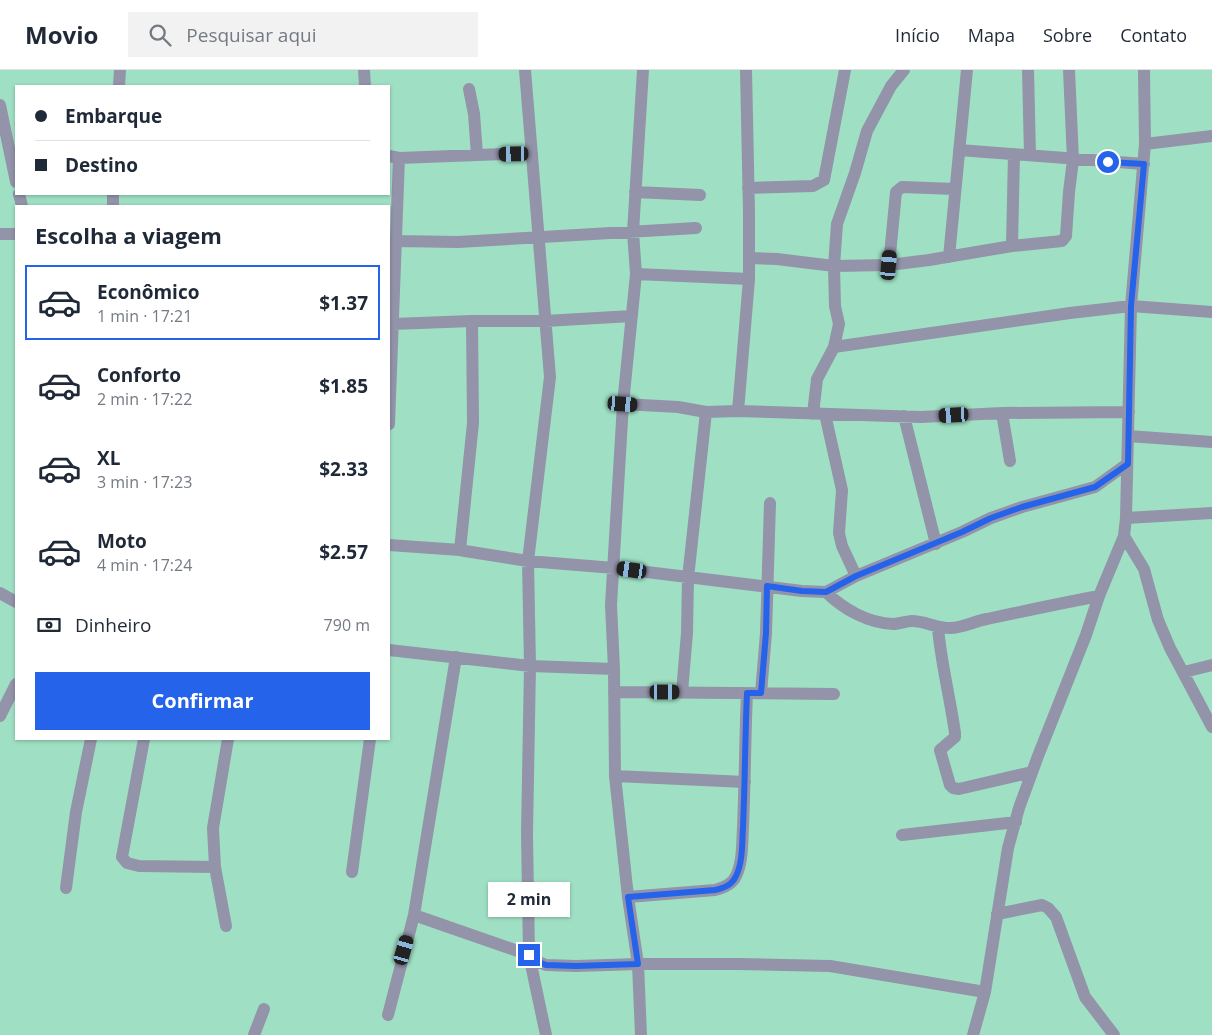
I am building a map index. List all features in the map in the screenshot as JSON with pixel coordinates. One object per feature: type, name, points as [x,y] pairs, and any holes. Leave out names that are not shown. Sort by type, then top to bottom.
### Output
[{"type":"street","points":[[119,85],[120,70]]},
{"type":"street","points":[[364,70],[365,85]]},
{"type":"street","points":[[525,70],[550,377],[528,561],[530,666],[527,834],[529,955],[546,1035]]},
{"type":"street","points":[[642,1035],[638,964],[628,897],[615,776],[614,668],[611,605],[623,404],[636,274],[633,232],[643,70]]},
{"type":"street","points":[[738,411],[749,279],[746,70]]},
{"type":"street","points":[[748,188],[813,186],[824,180],[845,70]]},
{"type":"street","points":[[856,576],[842,546],[839,533],[842,490],[819,414],[816,379],[834,347],[839,324],[835,306],[834,266],[837,224],[867,131],[891,86],[904,70]]},
{"type":"street","points":[[949,257],[967,70]]},
{"type":"street","points":[[1028,70],[1030,155]]},
{"type":"street","points":[[749,258],[777,259],[834,266],[889,265],[1012,246],[1062,241],[1066,236],[1073,160],[1068,70]]},
{"type":"street","points":[[973,1035],[985,992],[1008,848],[1032,772],[1086,635],[1099,596],[1124,536],[1128,464],[1131,306],[1145,144],[1144,70]]},
{"type":"street","points":[[469,90],[474,114],[477,155]]},
{"type":"street","points":[[0,105],[2,123],[15,178]]},
{"type":"street","points":[[1145,144],[1212,136]]},
{"type":"street","points":[[958,150],[1144,164]]},
{"type":"street","points":[[390,399],[396,241],[394,157],[532,153]]},
{"type":"street","points":[[1012,246],[1014,154]]},
{"type":"street","points":[[889,265],[896,192],[902,187],[955,189]]},
{"type":"street","points":[[635,192],[700,195]]},
{"type":"street","points":[[396,241],[458,242],[696,228]]},
{"type":"street","points":[[0,234],[15,234]]},
{"type":"street","points":[[636,274],[749,279]]},
{"type":"street","points":[[834,347],[1131,306],[1212,312]]},
{"type":"street","points":[[393,324],[545,321],[632,316]]},
{"type":"street","points":[[460,550],[473,423],[472,321]]},
{"type":"street","points":[[623,404],[678,407],[706,412],[738,411],[904,416],[1002,412],[1129,412]]},
{"type":"street","points":[[682,692],[687,633],[688,578],[706,412]]},
{"type":"street","points":[[1002,412],[1010,461]]},
{"type":"street","points":[[904,416],[936,544]]},
{"type":"street","points":[[1128,436],[1212,442]]},
{"type":"street","points":[[390,545],[460,550],[528,561],[614,568],[802,591],[826,592],[856,576],[936,544],[991,518],[1022,507],[1095,487],[1128,464]]},
{"type":"street","points":[[761,693],[766,633],[770,503]]},
{"type":"street","points":[[1126,518],[1212,513]]},
{"type":"street","points":[[1124,536],[1144,569],[1161,626],[1170,648],[1212,727]]},
{"type":"street","points":[[826,592],[835,601],[853,612],[868,618],[895,624],[911,621],[921,622],[938,628],[952,628],[979,620],[1099,596]]},
{"type":"street","points":[[0,593],[15,601]]},
{"type":"street","points":[[938,628],[942,669],[948,690],[955,733],[955,737],[940,750],[950,785],[958,789],[1032,772]]},
{"type":"street","points":[[390,650],[530,666],[614,668]]},
{"type":"street","points":[[388,1015],[414,915],[456,657]]},
{"type":"street","points":[[1184,672],[1212,664]]},
{"type":"street","points":[[0,716],[15,686]]},
{"type":"street","points":[[614,692],[834,694]]},
{"type":"street","points":[[628,897],[715,890],[725,888],[731,884],[736,876],[741,857],[747,693]]},
{"type":"street","points":[[66,888],[76,812],[91,740]]},
{"type":"street","points":[[144,740],[122,857],[127,863],[139,866],[214,867]]},
{"type":"street","points":[[226,926],[214,867],[213,828],[228,740]]},
{"type":"street","points":[[352,872],[370,740]]},
{"type":"street","points":[[615,776],[745,782]]},
{"type":"street","points":[[902,835],[1016,822]]},
{"type":"street","points":[[997,914],[1042,905],[1048,908],[1056,917],[1085,997],[1114,1035]]},
{"type":"street","points":[[414,915],[529,955],[536,961],[546,965],[737,964],[830,966],[985,992]]},
{"type":"street","points":[[254,1035],[264,1009]]},
{"type":"route","points":[[529,955],[536,961],[546,965],[638,964],[628,897],[715,890],[725,888],[731,884],[739,868],[741,857],[747,693],[761,693],[766,633],[767,586],[826,592],[856,576],[991,518],[1052,498],[1095,487],[1128,464],[1131,306],[1144,164],[1108,162]]}]
